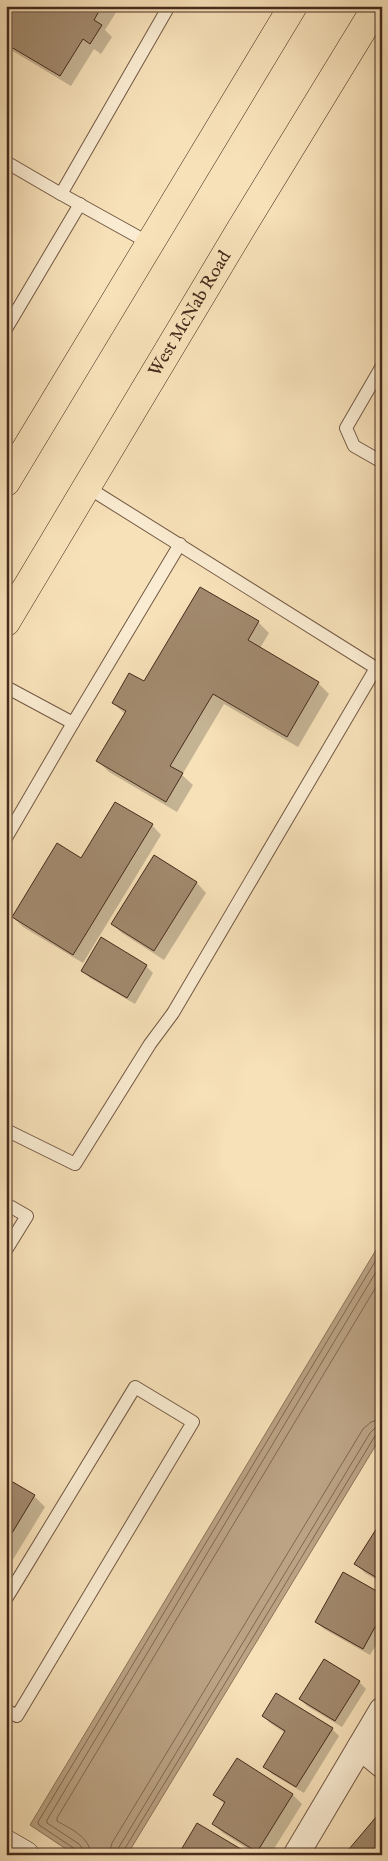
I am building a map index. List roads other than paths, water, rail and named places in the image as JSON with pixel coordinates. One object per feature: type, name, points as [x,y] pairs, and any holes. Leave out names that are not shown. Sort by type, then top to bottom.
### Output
[{"type":"main road","points":[[6,482],[293,6]]},
{"type":"main road","name":"West McNab Road","points":[[6,622],[377,6]]},
{"type":"street","points":[[296,1855],[382,1710]]},
{"type":"street","points":[[360,1747],[382,1765]]},
{"type":"street","points":[[6,1844],[25,1855]]},
{"type":"lane","points":[[61,194],[169,6]]},
{"type":"lane","points":[[6,162],[151,244]]},
{"type":"lane","points":[[6,329],[80,204]]},
{"type":"lane","points":[[381,369],[346,428],[354,446],[382,462]]},
{"type":"lane","points":[[6,1130],[75,1164],[150,1044],[173,1012],[376,668],[87,487]]},
{"type":"lane","points":[[6,838],[180,544]]},
{"type":"lane","points":[[6,687],[73,723]]},
{"type":"lane","points":[[6,1204],[27,1216],[6,1250]]},
{"type":"lane","points":[[6,1599],[135,1387],[193,1422],[17,1716],[6,1710]]},
{"type":"water","points":[[382,1240],[382,1435],[127,1855],[75,1855],[30,1825]]}]
